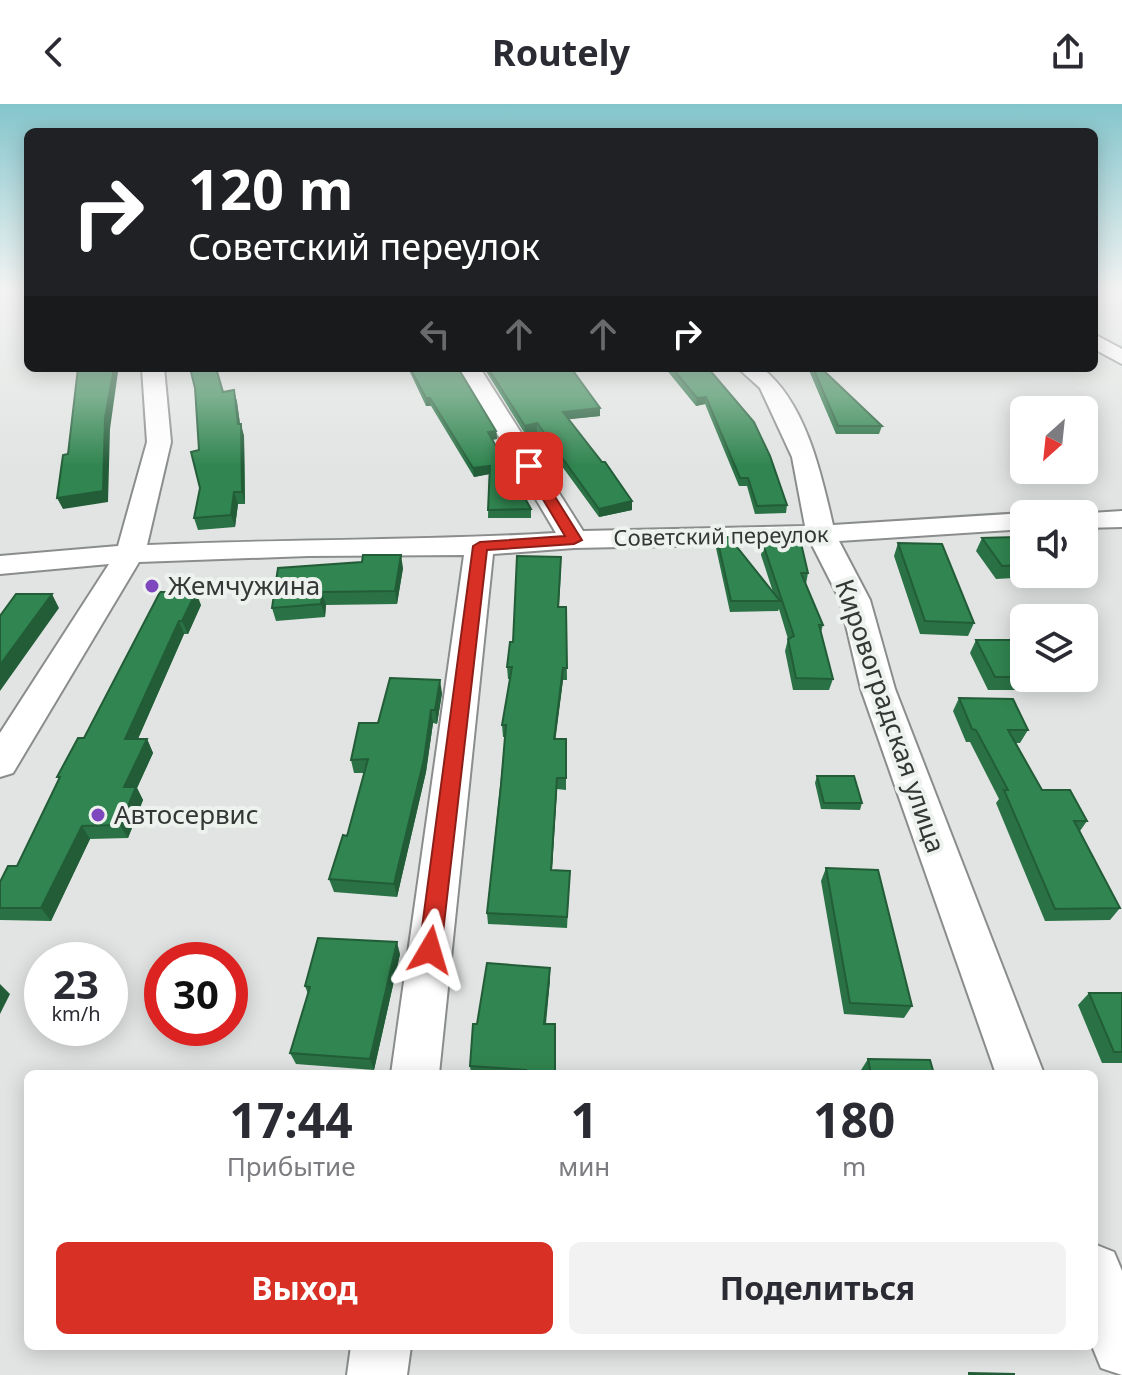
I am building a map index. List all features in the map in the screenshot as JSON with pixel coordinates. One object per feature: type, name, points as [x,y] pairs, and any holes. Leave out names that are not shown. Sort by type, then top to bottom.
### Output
[{"type":"street","points":[[0,763],[130,554],[159,442],[153,372]]},
{"type":"street","points":[[471,372],[574,540]]},
{"type":"street","name":"Кировоградская улица","points":[[754,372],[770,385],[805,457],[821,534],[855,600],[878,689],[1019,1070]]},
{"type":"street","points":[[1098,520],[1122,519]]},
{"type":"street","name":"Советский переулок","points":[[0,565],[130,554],[821,534],[1010,522]]},
{"type":"street","points":[[415,1070],[480,546]]},
{"type":"street","points":[[1098,1283],[1122,1347]]},
{"type":"street","points":[[377,1375],[380,1350]]},
{"type":"building","points":[[78,372],[113,372],[105,418],[103,491],[57,498],[63,455],[68,454]]},
{"type":"building","points":[[191,372],[217,372],[223,392],[234,390],[238,424],[241,424],[242,492],[234,492],[231,515],[194,518],[200,488],[191,452],[199,450]]},
{"type":"building","points":[[412,372],[460,372],[496,431],[488,432],[531,509],[488,510],[490,466],[473,468],[430,398],[426,398]]},
{"type":"building","points":[[491,372],[574,372],[600,408],[563,412],[605,462],[632,501],[599,509],[537,423],[525,426]]},
{"type":"building","points":[[675,372],[711,372],[754,422],[787,505],[757,506],[748,478],[740,478],[706,397],[697,398]]},
{"type":"building","points":[[815,372],[825,372],[882,426],[838,426]]},
{"type":"building","points":[[729,537],[780,601],[731,601],[717,538]]},
{"type":"building","points":[[1010,537],[1010,566],[1002,566],[982,538]]},
{"type":"building","points":[[801,543],[808,573],[801,573],[823,625],[819,625],[833,679],[796,678],[788,639],[794,636],[763,544]]},
{"type":"building","points":[[898,543],[942,544],[974,623],[925,621]]},
{"type":"building","points":[[363,555],[401,555],[395,591],[322,592],[321,604],[272,608],[278,568],[362,562]]},
{"type":"building","points":[[517,556],[561,557],[558,607],[566,607],[567,668],[563,668],[554,739],[566,739],[566,778],[557,778],[551,870],[570,871],[567,917],[487,913],[506,725],[502,725],[512,667],[507,667],[510,642],[513,642]]},
{"type":"building","points":[[160,592],[196,592],[182,621],[179,621],[125,739],[147,739],[124,787],[136,787],[120,825],[82,826],[41,908],[0,908],[0,882],[8,866],[17,866],[60,777],[57,777],[78,738],[84,738]]},
{"type":"building","points":[[16,594],[52,594],[0,665],[0,616]]},
{"type":"building","points":[[976,640],[1010,640],[1010,677],[995,677]]},
{"type":"building","points":[[390,678],[440,680],[394,884],[329,879],[343,835],[347,836],[368,759],[351,760],[359,723],[378,723]]},
{"type":"building","points":[[959,698],[1013,699],[1028,730],[1008,730],[1042,790],[1070,790],[1087,821],[1074,821],[1120,908],[1055,909],[1004,790],[1008,790],[976,730],[972,729]]},
{"type":"building","points":[[817,776],[854,776],[862,803],[824,803]]},
{"type":"building","points":[[826,868],[878,870],[912,1006],[850,1003]]},
{"type":"building","points":[[318,938],[397,942],[370,1059],[290,1053],[310,987],[305,986]]},
{"type":"building","points":[[487,963],[550,968],[544,1024],[555,1024],[555,1070],[470,1066],[473,1024],[477,1024]]},
{"type":"building","points":[[1089,993],[1122,993],[1122,1052],[1114,1052]]},
{"type":"building","points":[[868,1059],[930,1060],[933,1070],[870,1070]]},
{"type":"building","points":[[1014,1374],[1014,1375],[969,1375]]},
{"type":"place","name":"Жемчужина","points":[[152,586]]},
{"type":"place","name":"Автосервис","points":[[98,815]]},
{"type":"route","points":[[430,950],[480,546],[574,540],[529,466]]}]
